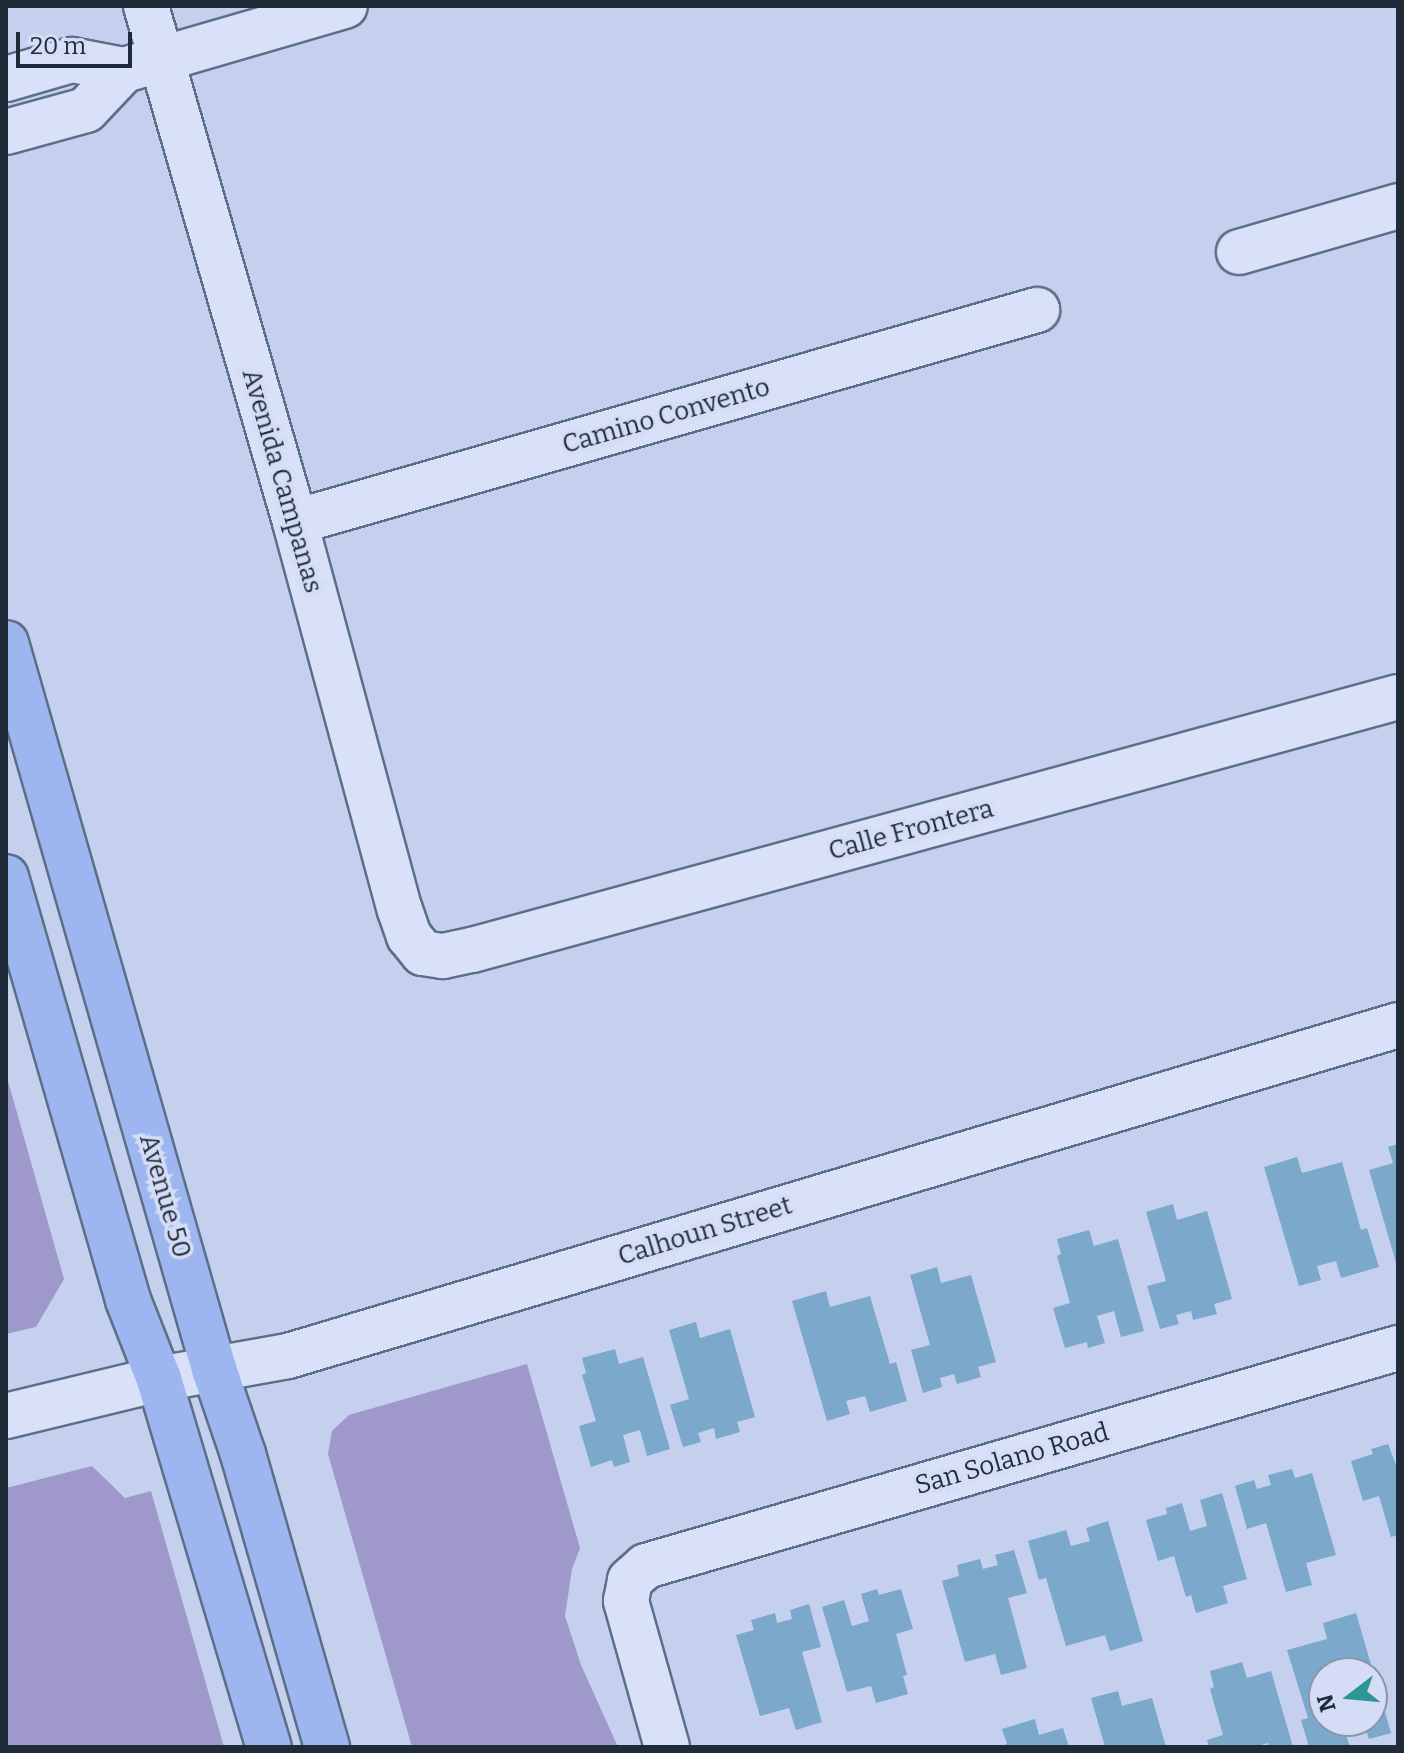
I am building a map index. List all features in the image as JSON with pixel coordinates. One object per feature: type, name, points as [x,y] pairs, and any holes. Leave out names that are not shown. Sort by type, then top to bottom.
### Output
[{"type":"main road","name":"Avenue 50","points":[[6,643],[214,1369],[243,1454],[327,1747]]},
{"type":"main road","points":[[6,877],[128,1300],[159,1379],[269,1747]]},
{"type":"street","name":"Avenida Campanas","points":[[146,6],[143,64],[295,522],[400,910],[409,936],[423,953]]},
{"type":"street","points":[[6,79],[72,60],[143,64],[345,6]]},
{"type":"street","points":[[6,132],[86,110],[143,64]]},
{"type":"street","points":[[1239,252],[1398,206]]},
{"type":"street","name":"Camino Convento","points":[[295,522],[1037,310]]},
{"type":"street","name":"Calle Frontera","points":[[423,953],[443,956],[472,950],[1398,697]]},
{"type":"street","name":"Calhoun Street","points":[[6,1416],[159,1379],[288,1356],[1398,1025]]},
{"type":"street","name":"San Solano Road","points":[[667,1747],[626,1601],[630,1580],[646,1566],[1398,1348]]},
{"type":"shaded area","points":[[6,1074],[64,1279],[36,1327],[6,1334]]},
{"type":"shaded area","points":[[527,1364],[580,1548],[572,1569],[565,1616],[581,1665],[618,1747],[412,1747],[328,1454],[332,1431],[349,1415]]},
{"type":"shaded area","points":[[92,1466],[125,1498],[151,1491],[224,1747],[6,1747],[6,1488]]},
{"type":"building","points":[[1398,1144],[1397,1266],[1369,1170],[1393,1163],[1388,1147]]},
{"type":"building","points":[[1297,1157],[1302,1173],[1342,1162],[1361,1230],[1367,1228],[1379,1267],[1341,1278],[1336,1261],[1317,1266],[1321,1280],[1299,1286],[1264,1167]]},
{"type":"building","points":[[1173,1204],[1177,1220],[1207,1211],[1232,1299],[1214,1304],[1217,1314],[1193,1320],[1191,1311],[1176,1315],[1179,1324],[1160,1329],[1147,1286],[1166,1281],[1146,1212]]},
{"type":"building","points":[[1089,1230],[1094,1246],[1118,1239],[1144,1331],[1121,1337],[1114,1311],[1097,1316],[1105,1343],[1088,1348],[1087,1342],[1065,1348],[1053,1308],[1070,1303],[1057,1256],[1061,1254],[1057,1239]]},
{"type":"building","points":[[937,1267],[941,1283],[971,1275],[996,1362],[978,1367],[981,1377],[957,1384],[954,1374],[940,1378],[942,1387],[923,1393],[911,1350],[930,1345],[910,1275]]},
{"type":"building","points":[[826,1291],[830,1307],[870,1296],[890,1364],[896,1362],[907,1401],[870,1412],[865,1396],[846,1401],[850,1414],[827,1421],[792,1301]]},
{"type":"building","points":[[696,1322],[700,1338],[730,1329],[755,1417],[737,1422],[740,1432],[716,1439],[714,1428],[698,1433],[701,1442],[683,1447],[670,1405],[689,1399],[669,1330]]},
{"type":"building","points":[[615,1349],[619,1364],[643,1357],[670,1449],[647,1456],[640,1430],[623,1435],[630,1462],[614,1467],[612,1460],[591,1467],[579,1426],[596,1421],[582,1375],[586,1373],[582,1358]]},
{"type":"building","points":[[1388,1444],[1398,1470],[1398,1535],[1391,1537],[1379,1496],[1363,1501],[1351,1461],[1373,1454],[1371,1449]]},
{"type":"building","points":[[1292,1469],[1295,1478],[1312,1473],[1336,1555],[1306,1563],[1312,1585],[1286,1592],[1266,1523],[1247,1529],[1235,1486],[1254,1480],[1257,1489],[1271,1485],[1268,1475]]},
{"type":"building","points":[[1222,1493],[1247,1579],[1223,1586],[1228,1603],[1196,1613],[1191,1595],[1186,1597],[1174,1556],[1158,1561],[1146,1520],[1167,1514],[1166,1508],[1182,1503],[1190,1531],[1207,1526],[1200,1500]]},
{"type":"building","points":[[1108,1521],[1143,1641],[1110,1651],[1105,1635],[1066,1646],[1046,1578],[1039,1580],[1028,1541],[1066,1530],[1071,1546],[1090,1541],[1086,1528]]},
{"type":"building","points":[[1014,1550],[1027,1593],[1008,1598],[1027,1668],[1001,1675],[995,1654],[965,1662],[942,1581],[959,1576],[957,1565],[980,1559],[983,1569],[998,1565],[995,1555]]},
{"type":"building","points":[[877,1589],[879,1595],[901,1589],[913,1629],[896,1634],[907,1675],[903,1676],[908,1694],[876,1703],[871,1686],[847,1692],[822,1607],[844,1600],[852,1626],[869,1621],[861,1594]]},
{"type":"building","points":[[809,1604],[821,1647],[802,1652],[822,1722],[796,1730],[789,1708],[760,1716],[736,1635],[754,1630],[751,1620],[775,1613],[777,1623],[792,1619],[790,1610]]},
{"type":"building","points":[[1356,1613],[1369,1657],[1308,1657],[1308,1718],[1287,1650],[1327,1639],[1323,1623]]},
{"type":"building","points":[[1242,1662],[1247,1678],[1271,1671],[1293,1747],[1269,1747],[1268,1743],[1254,1747],[1209,1747],[1207,1740],[1223,1735],[1210,1689],[1214,1687],[1210,1671]]},
{"type":"building","points":[[1118,1691],[1122,1706],[1152,1698],[1166,1747],[1105,1747],[1091,1698]]},
{"type":"building","points":[[1308,1718],[1308,1737],[1347,1737],[1350,1747],[1309,1747],[1301,1720]]},
{"type":"building","points":[[1035,1719],[1039,1735],[1063,1728],[1069,1747],[1000,1747],[1007,1744],[1002,1729]]}]
